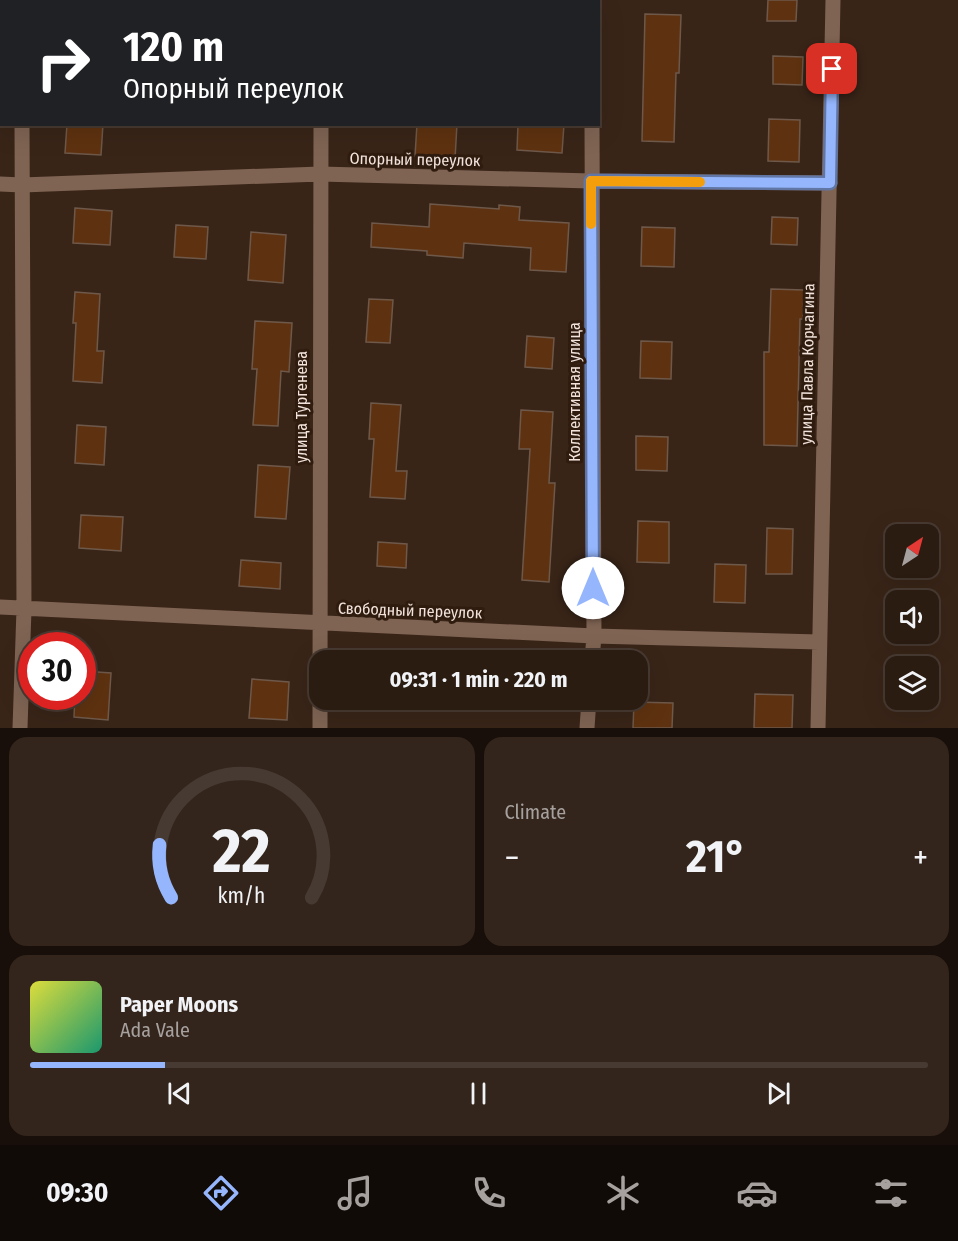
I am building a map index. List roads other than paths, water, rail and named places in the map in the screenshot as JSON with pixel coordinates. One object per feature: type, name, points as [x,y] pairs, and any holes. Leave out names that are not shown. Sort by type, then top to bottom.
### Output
[{"type":"street","name":"улица Павла Корчагина","points":[[818,728],[833,0]]},
{"type":"street","points":[[20,728],[24,609],[22,126]]},
{"type":"street","name":"улица Тургенева","points":[[319,650],[321,126]]},
{"type":"street","name":"Коллективная улица","points":[[592,126],[593,650]]},
{"type":"street","name":"Опорный переулок","points":[[0,184],[320,174],[591,181],[830,183]]},
{"type":"street","name":"Свободный переулок","points":[[0,607],[594,636],[819,642]]},
{"type":"street","points":[[320,710],[320,728]]},
{"type":"street","points":[[587,728],[588,710]]}]
